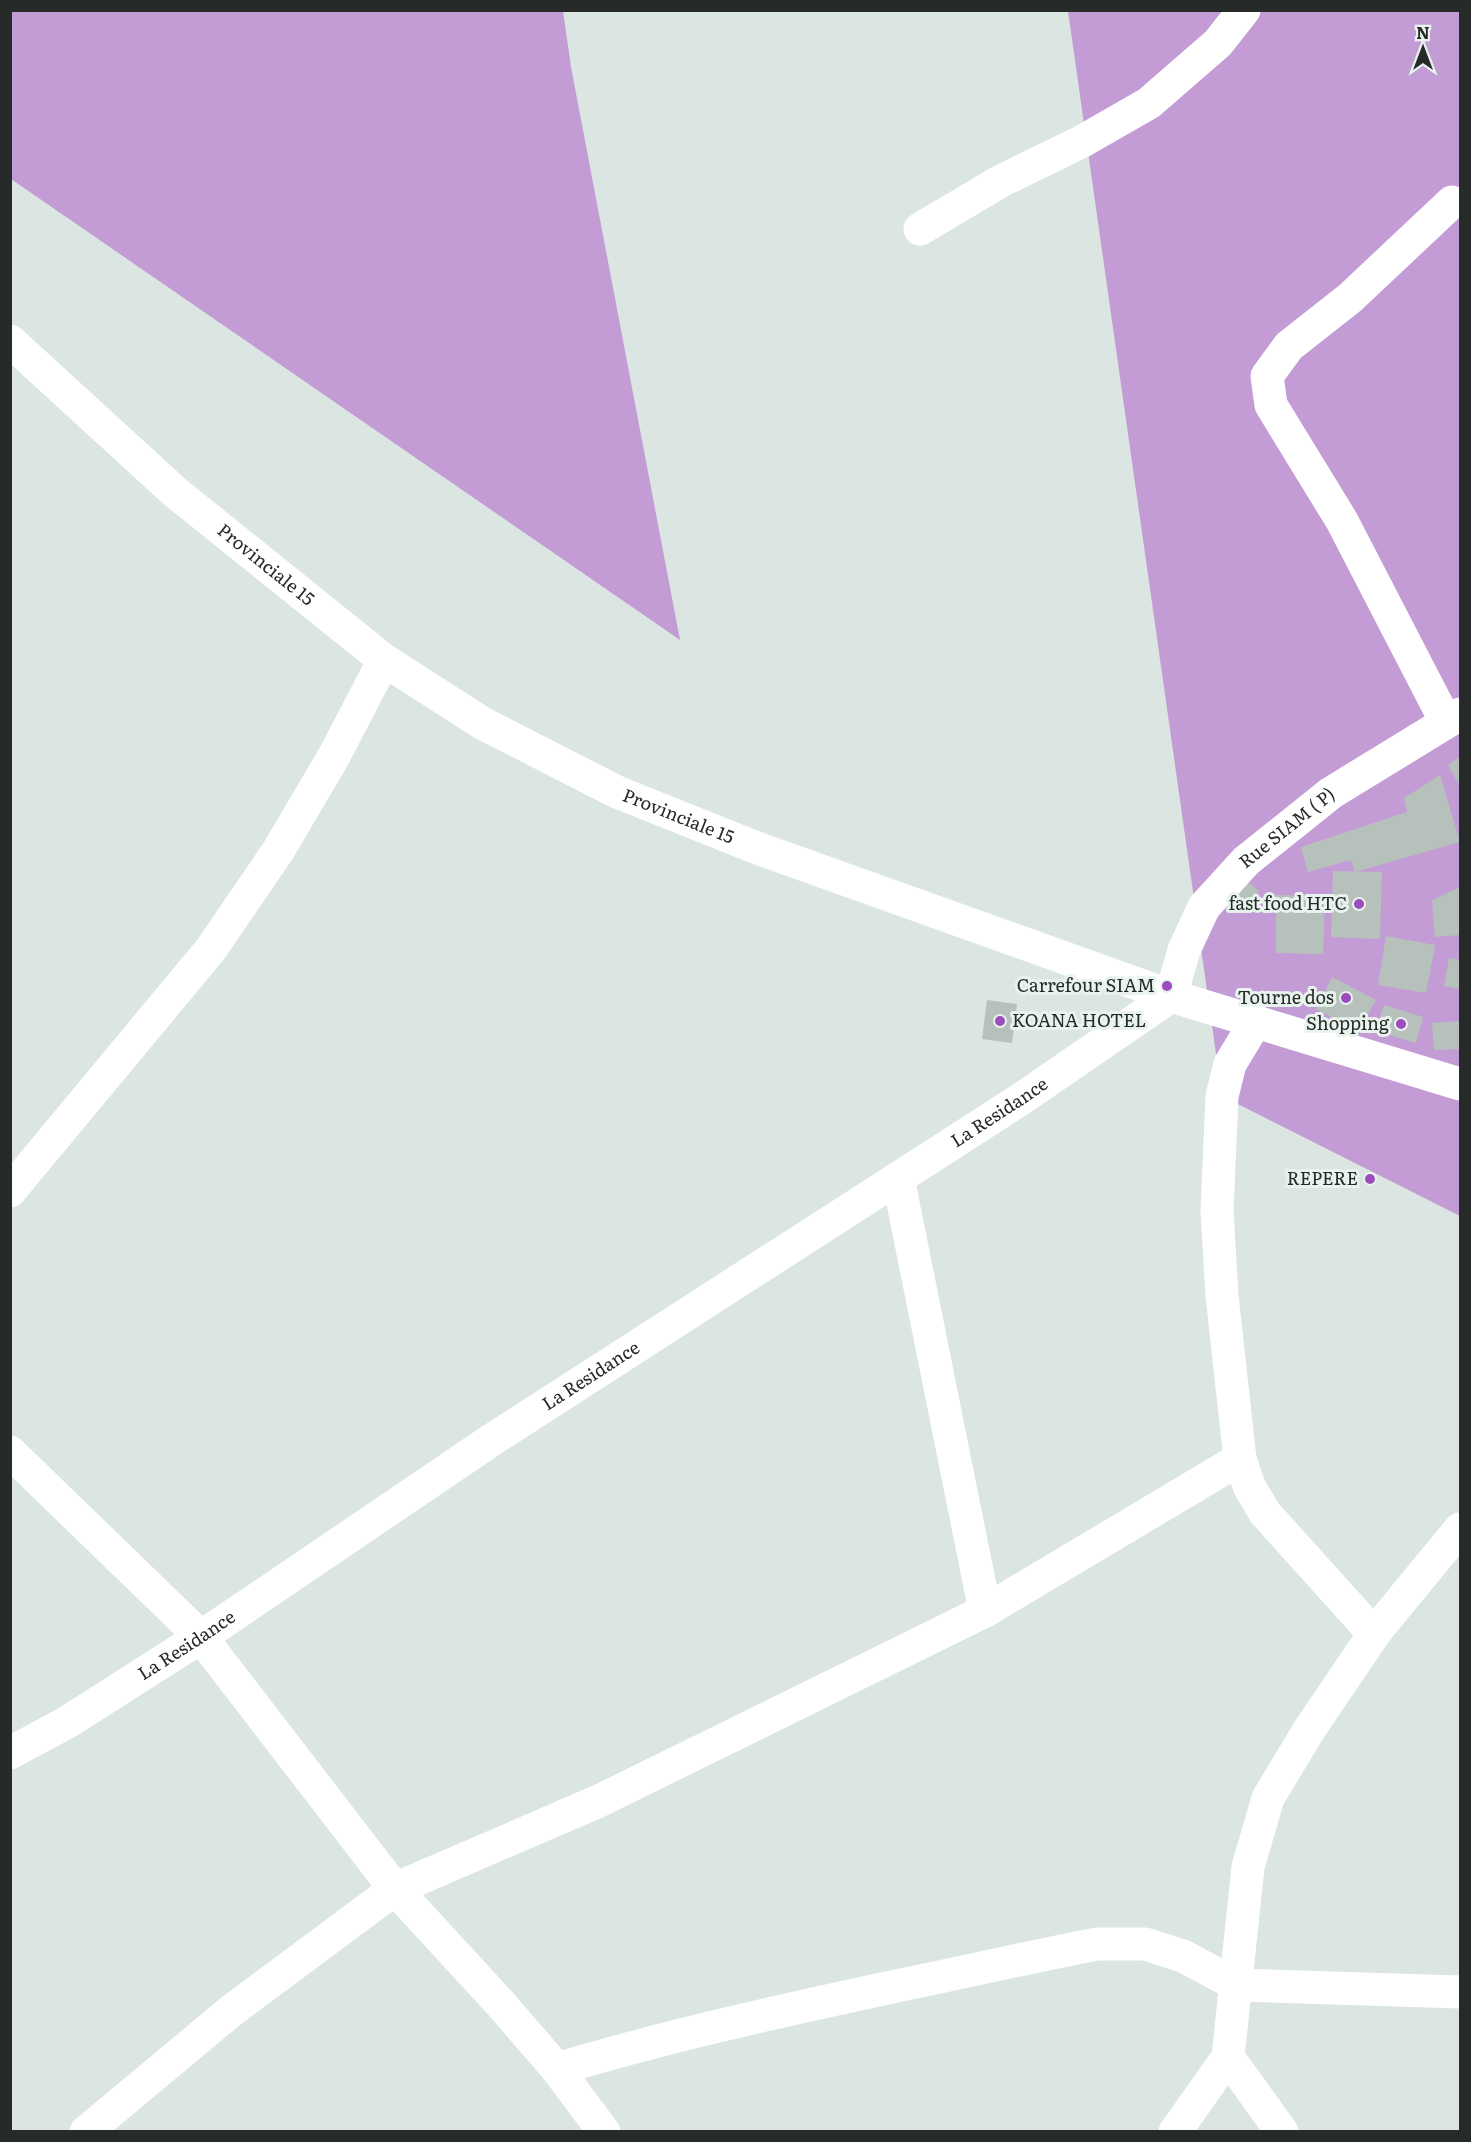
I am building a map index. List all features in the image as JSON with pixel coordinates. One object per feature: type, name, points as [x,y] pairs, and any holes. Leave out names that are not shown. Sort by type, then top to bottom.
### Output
[{"type":"street","points":[[920,229],[1001,180],[1081,142],[1149,102],[1218,43],[1244,10]]},
{"type":"street","points":[[1452,202],[1350,298],[1289,346],[1267,376],[1271,405],[1342,521],[1453,718]]},
{"type":"street","name":"Provinciale 15","points":[[10,341],[175,492],[384,660],[482,723],[617,792],[768,852],[1171,996],[1461,1084]]},
{"type":"street","points":[[10,1191],[210,949],[278,851],[334,756],[384,660]]},
{"type":"street","name":"Rue SIAM ( P)","points":[[1171,996],[1184,951],[1204,907],[1246,861],[1331,793],[1453,718]]},
{"type":"street","name":"La Residance","points":[[10,1754],[66,1723],[201,1637],[493,1439],[1021,1099],[1171,996]]},
{"type":"street","points":[[1256,1022],[1230,1064],[1222,1096],[1217,1211],[1222,1296],[1240,1459],[1249,1486],[1265,1514],[1365,1624],[1376,1631]]},
{"type":"street","points":[[898,1178],[985,1611]]},
{"type":"street","points":[[10,1452],[201,1637],[395,1889],[453,1950],[557,2069],[604,2132]]},
{"type":"street","points":[[86,2132],[231,2011],[395,1889],[598,1801],[985,1611],[1240,1459]]},
{"type":"street","points":[[1175,2132],[1228,2057],[1248,1867],[1268,1798],[1309,1730],[1376,1631],[1461,1529]]},
{"type":"street","points":[[557,2069],[624,2049],[732,2022],[1097,1944],[1145,1944],[1183,1956],[1237,1985],[1461,1992]]},
{"type":"street","points":[[1228,2057],[1282,2132]]},
{"type":"shaded area","points":[[11,10],[563,11],[571,67],[680,640],[11,179]]},
{"type":"shaded area","points":[[1068,11],[1460,11],[1460,1216],[1222,1096]]},
{"type":"building","points":[[1460,757],[1460,786],[1448,765]]},
{"type":"building","points":[[1440,775],[1460,842],[1355,872],[1351,860],[1308,872],[1301,847],[1407,812],[1404,798]]},
{"type":"building","points":[[1333,871],[1382,872],[1380,939],[1331,937]]},
{"type":"building","points":[[1248,882],[1259,891],[1244,906],[1232,895]]},
{"type":"building","points":[[1460,887],[1460,935],[1435,937],[1432,900]]},
{"type":"building","points":[[1276,895],[1325,896],[1323,954],[1276,953]]},
{"type":"building","points":[[1386,936],[1435,945],[1426,993],[1378,985]]},
{"type":"building","points":[[1449,958],[1460,960],[1460,989],[1444,986]]},
{"type":"building","points":[[1332,977],[1376,1000],[1359,1031],[1316,1009]]},
{"type":"building","name":"KOANA HOTEL","points":[[987,1000],[1017,1004],[1012,1043],[982,1039]]},
{"type":"building","points":[[1384,1005],[1423,1017],[1416,1043],[1376,1031]]},
{"type":"building","points":[[1460,1021],[1460,1049],[1434,1050],[1432,1023]]},
{"type":"place","name":"fast food HTC","points":[[1359,904]]},
{"type":"place","name":"Carrefour SIAM","points":[[1167,986]]},
{"type":"place","name":"Tourne dos","points":[[1346,998]]},
{"type":"place","name":"KOANA HOTEL","points":[[1000,1021]]},
{"type":"place","name":"Shopping","points":[[1401,1024]]},
{"type":"place","name":"REPERE","points":[[1370,1179]]}]
